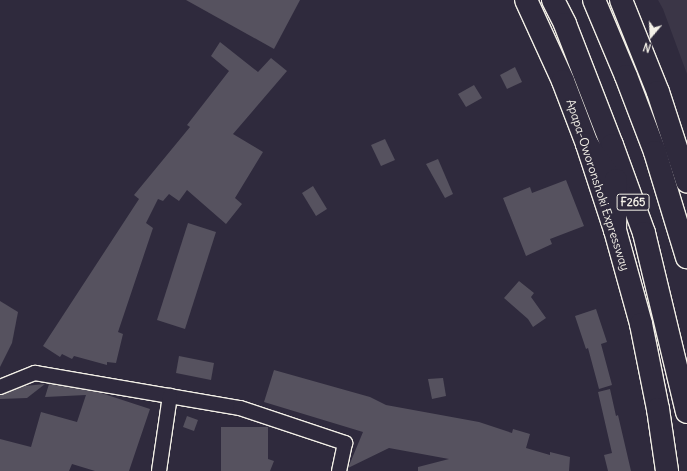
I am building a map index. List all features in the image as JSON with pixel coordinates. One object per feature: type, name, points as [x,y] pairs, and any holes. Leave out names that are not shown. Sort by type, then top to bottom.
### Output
[{"type":"main road","name":"Apapa-Oworonshoki Expressway","points":[[526,0],[563,82],[587,144],[615,230],[641,324],[658,409],[667,471]]},
{"type":"main road","name":"Apapa-Oworonshoki Expressway","points":[[553,0],[565,24],[644,233],[687,412]]},
{"type":"main road","name":"F265","points":[[594,0],[626,76],[654,152],[687,257]]},
{"type":"main road","points":[[621,0],[658,92],[687,181]]},
{"type":"main road","points":[[587,144],[617,188],[644,233]]},
{"type":"main road","points":[[612,145],[617,188],[615,230]]},
{"type":"street","points":[[0,387],[34,373],[240,408],[345,443],[339,471]]},
{"type":"street","points":[[159,471],[170,396]]},
{"type":"shaded area","points":[[658,0],[687,0],[687,74],[663,9]]},
{"type":"building","points":[[186,0],[300,0],[274,49]]},
{"type":"building","points":[[220,42],[258,72],[271,58],[287,71],[233,134],[263,152],[235,198],[242,204],[226,224],[187,190],[179,201],[169,194],[163,201],[158,199],[146,223],[153,228],[118,332],[123,334],[116,363],[107,362],[107,365],[74,356],[72,359],[62,354],[60,357],[43,346],[139,199],[134,195],[190,127],[187,125],[229,71],[211,56]]},
{"type":"building","points":[[515,67],[522,82],[507,89],[500,75]]},
{"type":"building","points":[[474,85],[482,98],[466,107],[458,94]]},
{"type":"building","points":[[385,139],[395,160],[381,166],[371,145]]},
{"type":"building","points":[[438,159],[453,194],[445,198],[426,164]]},
{"type":"building","points":[[566,180],[584,226],[550,239],[552,244],[526,256],[503,198],[530,187],[532,193]]},
{"type":"building","points":[[313,186],[327,209],[316,216],[302,193]]},
{"type":"building","points":[[188,223],[216,232],[185,329],[157,320]]},
{"type":"building","points":[[519,281],[534,293],[531,297],[546,318],[533,327],[528,319],[504,298]]},
{"type":"building","points":[[0,301],[18,312],[12,343],[0,367]]},
{"type":"building","points":[[596,309],[607,342],[601,344],[612,385],[599,389],[588,348],[586,349],[575,316]]},
{"type":"building","points":[[179,356],[214,363],[211,380],[176,373]]},
{"type":"building","points":[[274,370],[370,397],[386,405],[479,422],[512,433],[513,429],[530,434],[526,448],[550,455],[550,452],[570,457],[569,471],[418,471],[418,467],[449,459],[389,448],[348,468],[363,432],[264,402]]},
{"type":"building","points":[[443,378],[446,396],[432,399],[428,379]]},
{"type":"building","points":[[45,384],[27,398],[0,399],[0,395],[25,386]]},
{"type":"building","points":[[49,384],[98,392],[150,409],[129,471],[95,471],[72,464],[69,471],[0,471],[0,439],[31,447],[41,412],[77,422],[86,395],[45,397]]},
{"type":"building","points":[[610,389],[616,416],[618,415],[631,471],[608,471],[604,455],[612,453],[598,392]]},
{"type":"building","points":[[187,416],[198,420],[194,431],[183,427]]},
{"type":"building","points":[[221,427],[268,427],[268,459],[274,461],[270,471],[221,471]]}]
